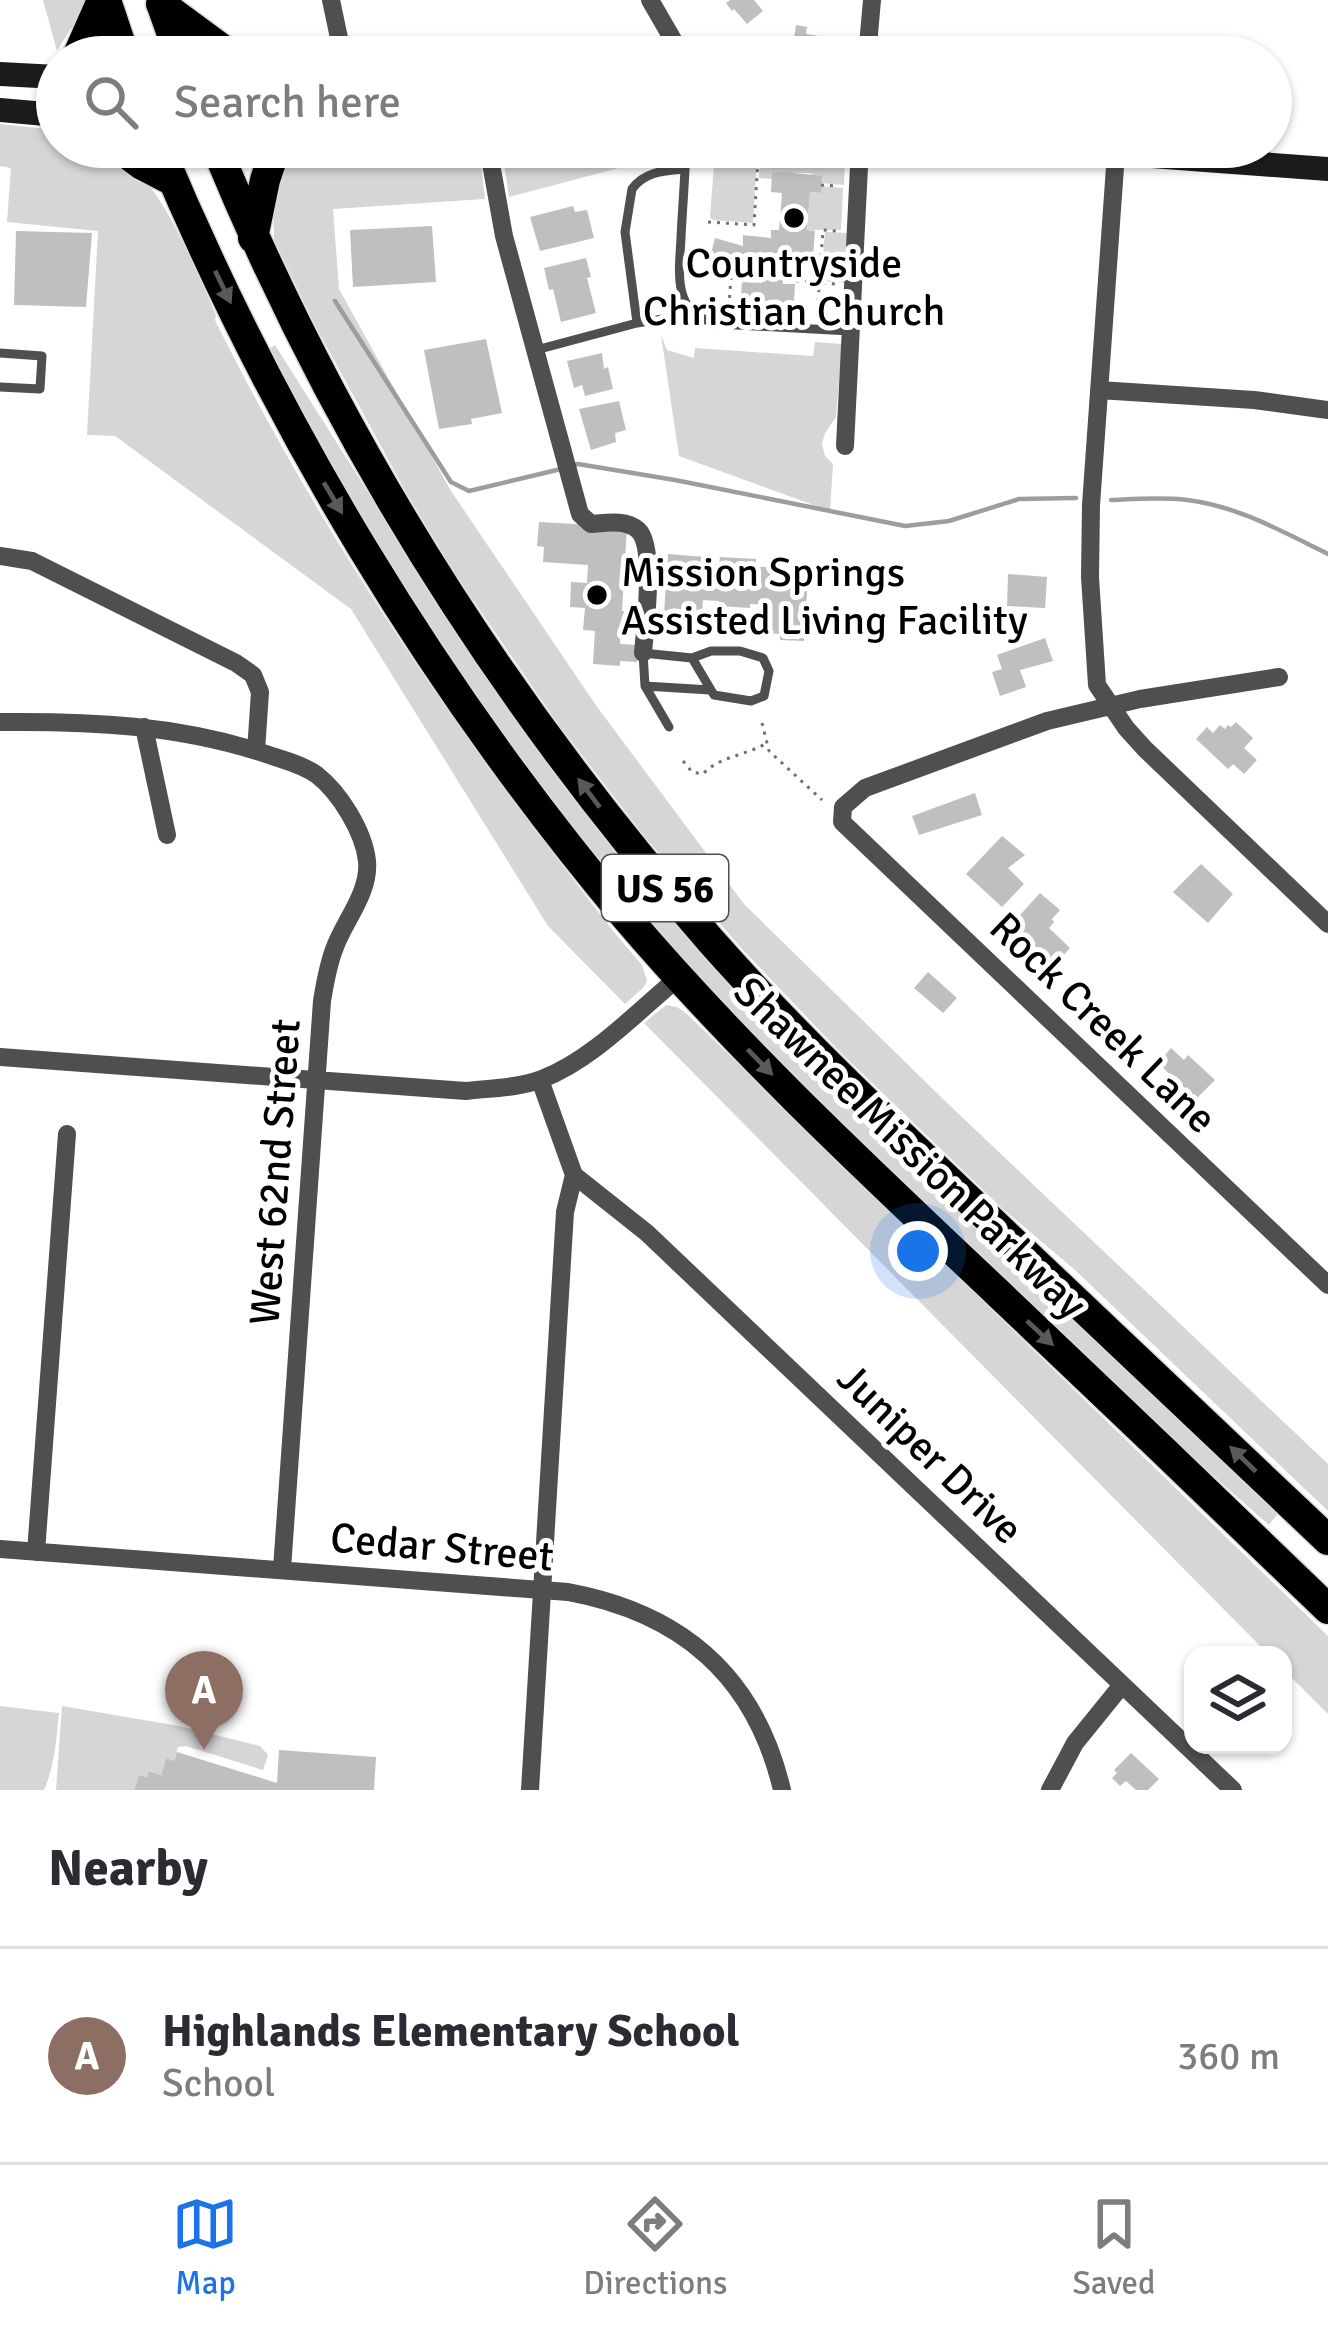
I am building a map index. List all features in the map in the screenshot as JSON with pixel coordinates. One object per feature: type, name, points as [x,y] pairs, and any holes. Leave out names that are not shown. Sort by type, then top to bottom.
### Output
[{"type":"highway","points":[[87,36],[104,0]]},
{"type":"highway","points":[[104,0],[117,36]]},
{"type":"highway","points":[[160,2],[172,36]]},
{"type":"highway","points":[[160,2],[205,36]]},
{"type":"highway","points":[[148,168],[173,181]]},
{"type":"highway","name":"Shawnee Mission Parkway","points":[[168,168],[247,338],[314,467],[377,572],[490,743],[623,913],[830,1134],[1328,1610]]},
{"type":"highway","name":"Shawnee Mission Parkway","points":[[225,168],[293,322],[406,528],[528,711],[653,874],[728,960],[863,1099],[1328,1540]]},
{"type":"highway","points":[[253,238],[269,168]]},
{"type":"main road","points":[[0,74],[36,76]]},
{"type":"main road","points":[[0,110],[36,113]]},
{"type":"main road","points":[[1292,166],[1328,169]]},
{"type":"street","points":[[331,0],[339,36]]},
{"type":"street","points":[[650,0],[670,36]]},
{"type":"street","points":[[869,36],[872,0]]},
{"type":"street","points":[[492,168],[504,236],[580,514],[591,524],[624,523],[639,530],[645,541],[644,653]]},
{"type":"street","points":[[845,446],[859,168]]},
{"type":"street","points":[[1115,168],[1090,577],[1097,686],[1144,749],[1328,924]]},
{"type":"street","points":[[1099,390],[1328,410]]},
{"type":"street","points":[[0,556],[32,561],[236,663],[253,675],[260,692],[256,751],[144,727],[0,722]]},
{"type":"street","points":[[1109,705],[1279,677]]},
{"type":"street","name":"Rock Creek Lane","points":[[1109,705],[1047,721],[866,788],[843,807],[842,822],[1328,1285]]},
{"type":"street","points":[[144,727],[166,835]]},
{"type":"street","name":"West 62nd Street","points":[[256,751],[317,775],[355,823],[367,862],[363,890],[335,945],[322,1001],[282,1569]]},
{"type":"street","points":[[0,1057],[466,1090],[514,1086],[540,1080],[582,1057],[679,977]]},
{"type":"street","points":[[530,1790],[566,1212],[574,1175],[540,1080]]},
{"type":"street","points":[[37,1552],[67,1134]]},
{"type":"street","name":"Juniper Drive","points":[[574,1175],[647,1233],[1233,1790]]},
{"type":"street","name":"Cedar Street","points":[[0,1549],[541,1590],[627,1606],[669,1627],[708,1656],[736,1688],[759,1724],[782,1790]]},
{"type":"street","points":[[1050,1790],[1075,1743],[1122,1685]]},
{"type":"lane","points":[[637,323],[626,232],[632,189],[655,172],[685,169],[678,280],[695,314],[727,325],[851,331]]},
{"type":"lane","points":[[536,350],[637,323],[695,314]]},
{"type":"lane","points":[[0,353],[42,356],[40,389],[0,387]]},
{"type":"lane","points":[[669,728],[645,686],[644,653],[692,658],[711,651],[740,651],[763,658],[769,671],[764,696],[751,701],[714,694],[692,658]]},
{"type":"lane","points":[[645,686],[710,690]]},
{"type":"path","points":[[708,222],[754,225],[757,168]]},
{"type":"path","points":[[821,185],[846,187]]},
{"type":"path","points":[[827,302],[818,301],[823,230],[843,232]]},
{"type":"path","points":[[704,275],[757,279]]},
{"type":"path","points":[[729,305],[731,277]]},
{"type":"path","points":[[787,280],[843,284]]},
{"type":"path","points":[[762,723],[769,751],[822,800]]},
{"type":"path","points":[[683,761],[692,772],[704,774],[723,759],[748,754],[767,743]]},
{"type":"shaded area","points":[[43,0],[84,0],[80,30],[71,28],[66,36],[53,36]]},
{"type":"shaded area","points":[[0,124],[36,128],[36,168],[134,168],[140,173],[185,246],[215,320],[286,455],[365,586],[494,775],[642,965],[647,981],[625,1004],[548,926],[351,609],[115,436],[87,435],[98,231],[7,222],[11,168],[0,166]]},
{"type":"shaded area","points":[[283,168],[481,168],[485,199],[333,209],[339,289],[451,491],[595,704],[744,904],[1328,1464],[1328,1511],[841,1053],[645,837],[558,724],[407,494],[274,240],[273,199]]},
{"type":"shaded area","points":[[505,168],[619,168],[509,197]]},
{"type":"shaded area","points":[[714,168],[756,168],[753,223],[710,217]]},
{"type":"shaded area","points":[[760,168],[845,168],[844,185],[821,183],[811,173],[773,173],[772,179],[759,178]]},
{"type":"shaded area","points":[[821,186],[843,188],[841,230],[807,230],[810,192],[820,193]]},
{"type":"shaded area","points":[[825,232],[849,233],[846,283],[821,281]]},
{"type":"shaded area","points":[[661,335],[667,350],[694,358],[695,348],[813,356],[815,342],[842,344],[836,417],[822,444],[833,464],[830,511],[679,456]]},
{"type":"shaded area","points":[[275,345],[431,592],[586,811],[1279,1512],[1269,1525],[885,1166],[636,907],[523,767],[440,646],[328,465],[269,349]]},
{"type":"shaded area","points":[[666,1005],[687,1014],[1328,1636],[1328,1714],[1292,1678],[1292,1646],[1260,1646],[644,1023]]},
{"type":"shaded area","points":[[0,1706],[59,1713],[44,1790],[0,1790]]},
{"type":"shaded area","points":[[62,1706],[179,1726],[260,1746],[268,1755],[263,1770],[178,1747],[174,1761],[166,1758],[161,1775],[150,1771],[147,1777],[139,1775],[134,1790],[56,1790]]},
{"type":"building","points":[[754,0],[763,11],[747,24],[726,3]]},
{"type":"building","points":[[796,25],[807,27],[806,34],[818,36],[794,36]]},
{"type":"building","name":"Countryside Christian Church","points":[[772,173],[822,176],[821,193],[810,192],[807,230],[815,231],[813,256],[805,256],[804,275],[776,274],[783,284],[795,284],[793,320],[739,317],[742,282],[762,283],[763,277],[709,261],[715,238],[743,246],[743,235],[771,238],[771,230],[779,230],[782,193],[771,192]]},
{"type":"building","points":[[573,206],[575,212],[587,210],[594,238],[540,251],[530,217]]},
{"type":"building","points":[[432,226],[436,282],[353,287],[350,230]]},
{"type":"building","points":[[16,231],[92,233],[86,307],[14,305]]},
{"type":"building","points":[[586,258],[596,313],[561,322],[544,268]]},
{"type":"building","points":[[486,339],[502,413],[439,429],[424,350]]},
{"type":"building","points":[[602,353],[613,389],[585,396],[582,385],[574,388],[567,361]]},
{"type":"building","points":[[619,401],[626,430],[615,433],[616,442],[591,450],[579,409]]},
{"type":"building","points":[[539,522],[627,527],[622,611],[664,613],[668,554],[705,557],[704,563],[719,564],[720,557],[756,559],[756,567],[771,567],[771,560],[809,562],[804,641],[780,640],[780,634],[767,633],[769,605],[719,606],[719,601],[703,600],[701,628],[685,628],[685,635],[663,633],[664,622],[622,620],[620,644],[638,645],[637,662],[593,664],[595,631],[583,630],[585,608],[570,607],[571,582],[587,583],[588,565],[543,562],[544,547],[537,546]]},
{"type":"building","points":[[1008,574],[1047,577],[1045,608],[1007,606]]},
{"type":"building","points":[[1045,638],[1053,661],[1020,670],[1026,687],[1000,696],[992,672],[1002,669],[997,655]]},
{"type":"building","points":[[1236,722],[1253,738],[1244,748],[1257,760],[1244,774],[1233,764],[1228,769],[1196,739],[1207,727],[1213,733],[1220,725],[1225,729]]},
{"type":"building","points":[[975,793],[982,815],[919,835],[912,816]]},
{"type":"building","points":[[1002,836],[1025,855],[1008,868],[1024,884],[1002,907],[966,874]]},
{"type":"building","points":[[1201,864],[1233,894],[1208,923],[1173,892]]},
{"type":"building","points":[[1040,893],[1060,910],[1049,928],[1070,948],[1055,965],[1011,925]]},
{"type":"building","points":[[928,972],[957,998],[943,1013],[914,988]]},
{"type":"building","points":[[1171,1048],[1184,1060],[1188,1055],[1215,1080],[1196,1099],[1158,1063]]},
{"type":"building","points":[[279,1750],[376,1757],[374,1790],[134,1790],[139,1775],[147,1777],[149,1771],[161,1775],[166,1758],[174,1761],[177,1752],[277,1783]]},
{"type":"building","points":[[1131,1753],[1159,1779],[1148,1790],[1136,1790],[1126,1781],[1120,1786],[1112,1778]]},
{"type":"waterway","points":[[335,301],[451,482],[469,491],[561,469]]},
{"type":"waterway","points":[[572,466],[675,480],[905,526],[949,521],[1019,499],[1076,498]]},
{"type":"waterway","points":[[1111,500],[1206,503],[1260,521],[1328,554]]},
{"type":"place","name":"Countryside Christian Church","points":[[794,218]]},
{"type":"place","name":"Mission Springs Assisted Living Facility","points":[[597,595]]},
{"type":"place","name":"Highlands Elementary School","points":[[204,1750]]}]
